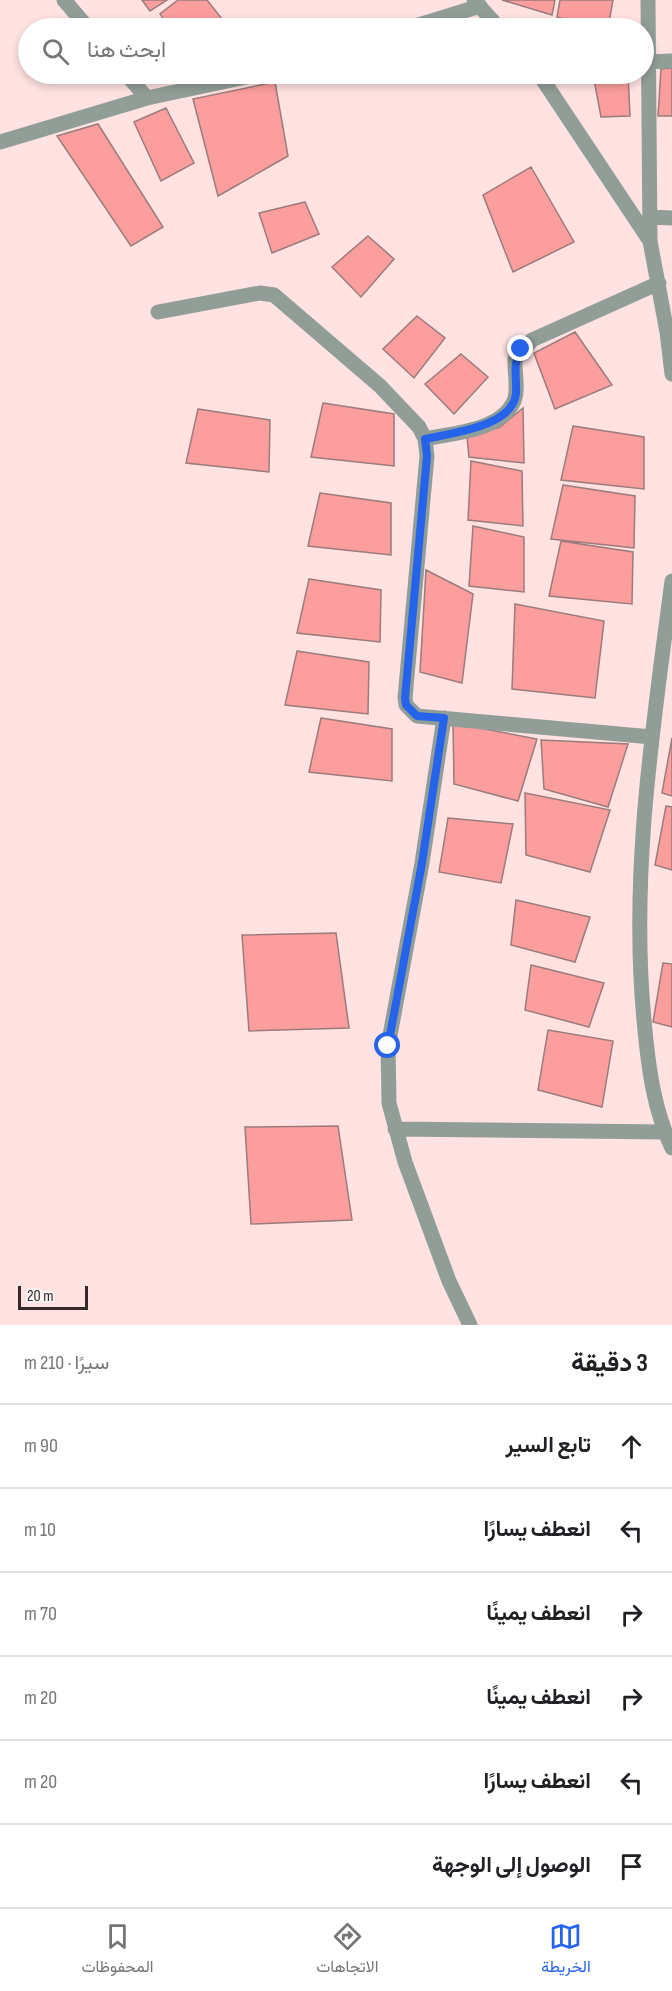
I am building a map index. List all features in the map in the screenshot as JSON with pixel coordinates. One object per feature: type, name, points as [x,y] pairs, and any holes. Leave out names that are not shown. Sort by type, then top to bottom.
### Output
[{"type":"street","points":[[64,0],[79,18]]},
{"type":"street","points":[[647,18],[648,0]]},
{"type":"street","points":[[436,18],[477,3],[490,18]]},
{"type":"street","points":[[654,62],[672,61]]},
{"type":"street","points":[[135,84],[147,98]]},
{"type":"street","points":[[0,142],[147,98],[213,84]]},
{"type":"street","points":[[546,84],[650,241]]},
{"type":"street","points":[[647,84],[650,241],[659,283],[672,374]]},
{"type":"street","points":[[650,217],[672,218]]},
{"type":"street","points":[[425,439],[478,427],[502,416],[515,400],[515,358],[532,340],[659,283]]},
{"type":"street","points":[[158,312],[260,293],[274,295],[380,386],[419,427],[425,439],[427,456],[405,698],[406,705],[417,716],[652,737]]},
{"type":"street","points":[[672,581],[652,737],[640,887],[640,975],[649,1075],[664,1132],[672,1148]]},
{"type":"street","points":[[444,718],[422,863],[388,1046],[389,1103],[394,1129],[449,1281],[470,1325]]},
{"type":"street","points":[[394,1129],[664,1132]]},
{"type":"building","points":[[142,0],[167,0],[150,11]]},
{"type":"building","points":[[178,0],[207,0],[221,18],[163,18],[160,14]]},
{"type":"building","points":[[502,0],[555,0],[552,15]]},
{"type":"building","points":[[560,0],[613,0],[610,18],[557,17]]},
{"type":"building","points":[[672,68],[672,116],[658,116],[661,69]]},
{"type":"building","points":[[275,84],[288,156],[218,196],[193,99]]},
{"type":"building","points":[[595,84],[628,84],[630,116],[601,117]]},
{"type":"building","points":[[166,108],[194,163],[161,181],[134,122]]},
{"type":"building","points":[[98,124],[163,227],[131,246],[57,136]]},
{"type":"building","points":[[531,167],[574,242],[513,272],[483,195]]},
{"type":"building","points":[[305,202],[319,234],[272,253],[259,213]]},
{"type":"building","points":[[368,236],[394,259],[361,297],[332,267]]},
{"type":"building","points":[[417,316],[445,338],[414,378],[383,349]]},
{"type":"building","points":[[575,332],[612,385],[555,409],[534,353]]},
{"type":"building","points":[[461,354],[488,377],[454,414],[425,384]]},
{"type":"building","points":[[323,403],[394,414],[394,466],[311,457]]},
{"type":"building","points":[[523,408],[524,463],[469,457],[467,437],[500,427]]},
{"type":"building","points":[[198,409],[270,420],[269,472],[186,463]]},
{"type":"building","points":[[573,426],[644,437],[644,489],[561,480]]},
{"type":"building","points":[[471,461],[522,471],[523,526],[468,520]]},
{"type":"building","points":[[563,485],[635,496],[634,548],[551,539]]},
{"type":"building","points":[[320,493],[391,503],[391,555],[308,546]]},
{"type":"building","points":[[473,526],[524,537],[524,592],[469,586]]},
{"type":"building","points":[[561,541],[633,552],[632,604],[549,596]]},
{"type":"building","points":[[426,570],[473,594],[462,683],[420,672]]},
{"type":"building","points":[[309,579],[381,590],[380,642],[297,633]]},
{"type":"building","points":[[515,604],[604,621],[595,698],[512,689]]},
{"type":"building","points":[[297,651],[369,662],[368,714],[285,705]]},
{"type":"building","points":[[321,718],[392,729],[392,781],[309,772]]},
{"type":"building","points":[[453,723],[537,739],[518,801],[454,784]]},
{"type":"building","points":[[672,738],[672,796],[662,793]]},
{"type":"building","points":[[541,740],[628,744],[608,807],[544,789]]},
{"type":"building","points":[[525,793],[610,810],[590,872],[526,855]]},
{"type":"building","points":[[666,806],[672,807],[672,870],[655,865]]},
{"type":"building","points":[[448,818],[513,824],[501,883],[439,872]]},
{"type":"building","points":[[516,900],[590,917],[575,962],[511,945]]},
{"type":"building","points":[[336,933],[349,1028],[249,1031],[242,935]]},
{"type":"building","points":[[663,963],[672,964],[672,1027],[653,1022]]},
{"type":"building","points":[[531,965],[604,983],[589,1027],[525,1010]]},
{"type":"building","points":[[548,1030],[613,1041],[602,1107],[538,1090]]},
{"type":"building","points":[[338,1126],[352,1220],[251,1224],[245,1127]]},
{"type":"route","points":[[388,1046],[422,863],[444,718],[417,716],[406,705],[405,698],[427,456],[425,439],[478,427],[502,416],[515,400],[515,358],[521,349]]}]
